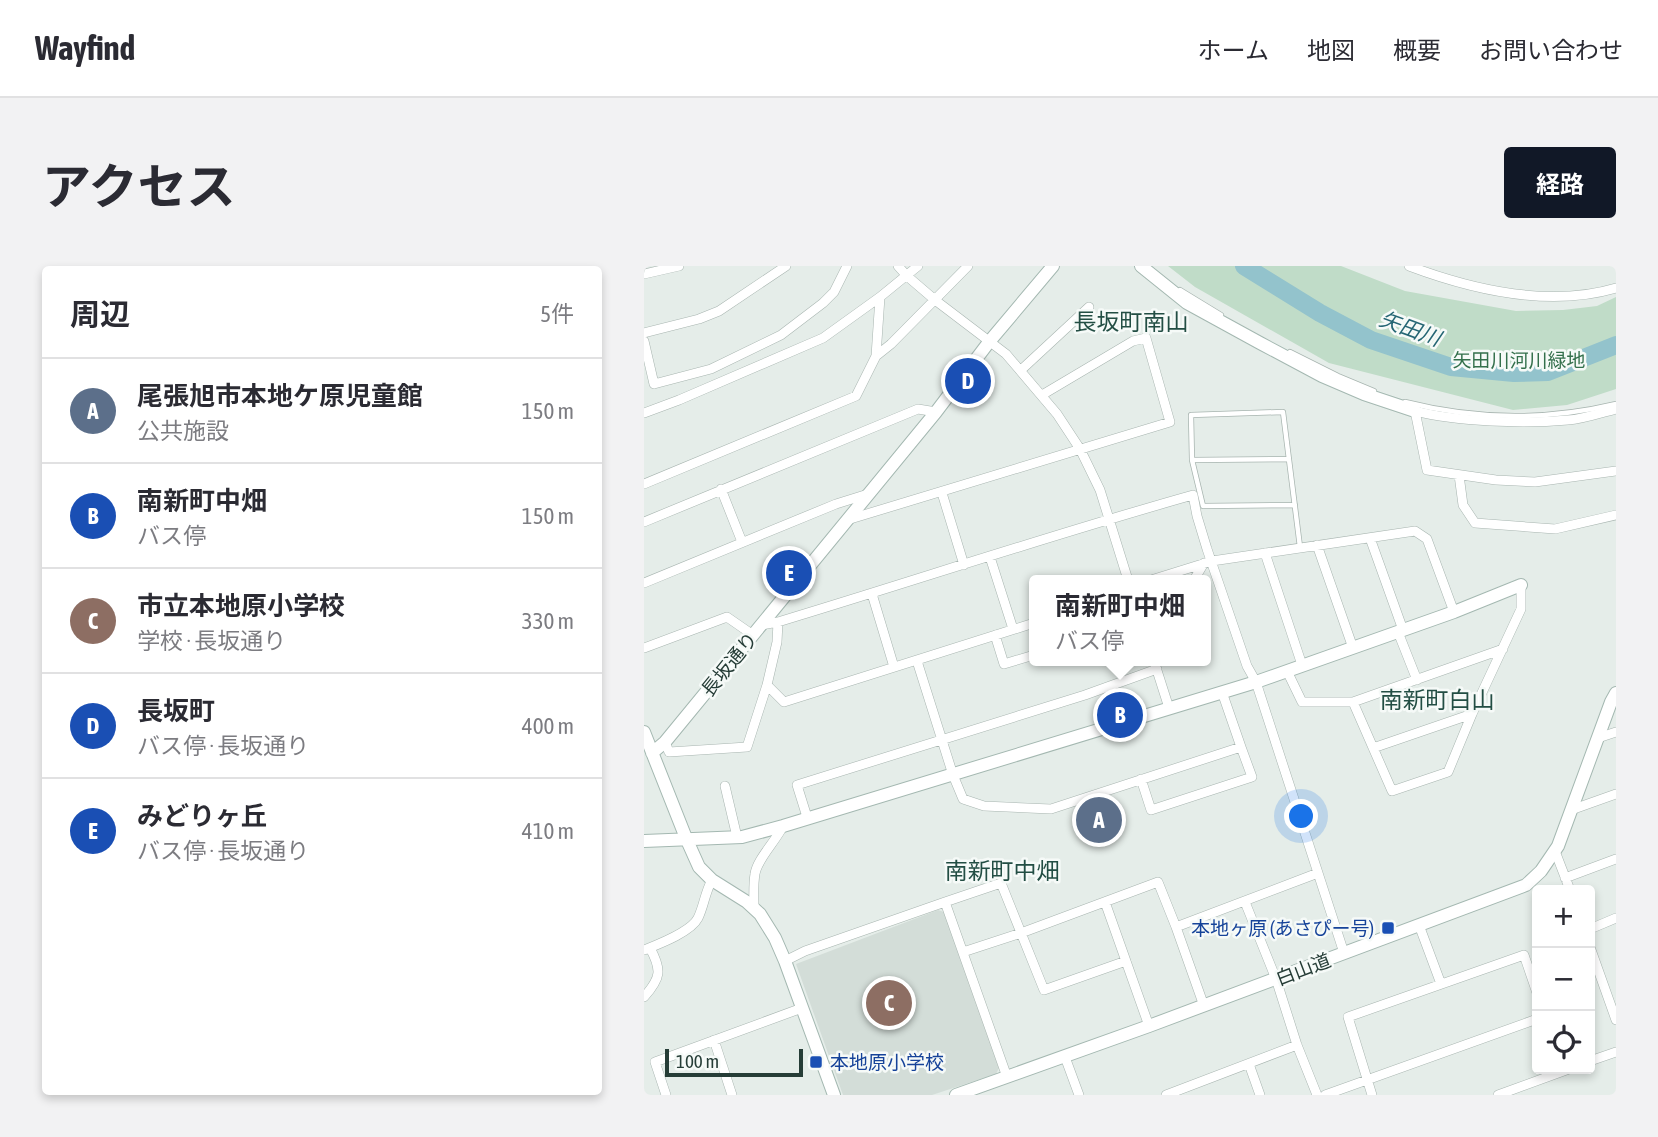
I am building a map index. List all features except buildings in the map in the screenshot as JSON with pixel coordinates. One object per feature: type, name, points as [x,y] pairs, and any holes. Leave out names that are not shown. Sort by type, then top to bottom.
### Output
[{"type":"street","points":[[644,274],[679,266]]},
{"type":"street","points":[[644,333],[719,311],[786,266]]},
{"type":"street","points":[[644,341],[654,384],[711,369],[781,335],[834,292],[847,266]]},
{"type":"street","points":[[898,266],[935,300],[1006,354],[1057,414],[1080,449],[1100,490],[1126,575]]},
{"type":"street","points":[[644,413],[823,338],[918,266]]},
{"type":"street","points":[[876,356],[968,266]]},
{"type":"street","points":[[1141,266],[1187,303],[1260,344],[1322,376],[1415,411],[1512,422],[1570,420],[1616,410]]},
{"type":"street","points":[[1409,266],[1473,285],[1520,294],[1565,297],[1616,288]]},
{"type":"street","name":"長坂通り","points":[[652,753],[665,742],[936,412],[1050,267]]},
{"type":"street","points":[[644,484],[856,396],[876,356],[880,297]]},
{"type":"street","points":[[1021,370],[1088,307]]},
{"type":"street","points":[[847,520],[1170,422],[1146,338],[1133,341],[1042,395]]},
{"type":"street","points":[[644,522],[918,409],[936,412]]},
{"type":"street","points":[[1415,411],[1427,470],[1496,480],[1535,482],[1616,471]]},
{"type":"street","points":[[1459,475],[1463,505],[1475,523],[1555,528],[1616,515]]},
{"type":"street","points":[[720,489],[742,542]]},
{"type":"street","points":[[942,493],[964,565]]},
{"type":"street","points":[[644,583],[835,504],[868,494]]},
{"type":"street","points":[[644,648],[727,617],[757,630],[1109,518],[1193,495],[1197,498],[1197,516],[1208,562],[1247,666],[1256,682],[1344,953]]},
{"type":"street","points":[[1167,575],[1208,562],[1415,531],[1427,539],[1454,612]]},
{"type":"street","points":[[1370,538],[1418,680]]},
{"type":"street","points":[[1317,545],[1353,648]]},
{"type":"street","points":[[1265,553],[1303,665]]},
{"type":"street","points":[[990,557],[1013,629]]},
{"type":"street","points":[[1198,575],[1208,562]]},
{"type":"street","points":[[644,842],[737,837],[783,826],[1256,682],[1454,612],[1521,585],[1521,609],[1448,772],[1392,791],[1353,702]]},
{"type":"street","points":[[872,594],[894,667]]},
{"type":"street","points":[[665,742],[669,752],[747,747],[778,642],[778,622]]},
{"type":"street","points":[[767,685],[784,702],[1029,624]]},
{"type":"street","points":[[995,635],[1004,664],[1029,656]]},
{"type":"street","points":[[1287,671],[1302,702],[1353,702],[1503,649]]},
{"type":"street","points":[[917,660],[963,799],[984,806],[1051,809],[1241,747]]},
{"type":"street","points":[[807,817],[797,785],[1085,695],[1153,666]]},
{"type":"street","points":[[1155,666],[1170,708]]},
{"type":"street","points":[[1141,779],[1151,810],[1251,777],[1222,692]]},
{"type":"street","name":"白山道","points":[[956,1095],[1204,1006],[1526,885],[1541,872],[1555,851],[1616,693]]},
{"type":"street","points":[[1373,748],[1472,714]]},
{"type":"street","points":[[644,732],[699,867],[712,880],[747,902],[760,914],[775,938],[834,1095]]},
{"type":"street","points":[[1598,738],[1616,732]]},
{"type":"street","points":[[725,786],[737,837]]},
{"type":"street","points":[[1571,810],[1616,794]]},
{"type":"street","points":[[754,909],[755,872],[783,826]]},
{"type":"street","points":[[1555,851],[1568,885]]},
{"type":"street","points":[[1565,878],[1616,859]]},
{"type":"street","points":[[1176,927],[1318,873]]},
{"type":"street","points":[[644,997],[655,984],[659,973],[657,961],[647,949],[692,927],[712,880]]},
{"type":"street","points":[[963,952],[1158,882],[1204,1006]]},
{"type":"street","points":[[785,961],[806,951],[1001,883],[1044,990],[1126,961]]},
{"type":"street","points":[[945,902],[1007,1077]]},
{"type":"street","points":[[1105,902],[1149,1026]]},
{"type":"street","points":[[1245,902],[1276,979],[1297,1045],[1317,1095]]},
{"type":"street","points":[[1595,927],[1616,918]]},
{"type":"street","points":[[1419,925],[1441,984]]},
{"type":"street","points":[[1590,948],[1616,1020]]},
{"type":"street","points":[[1372,1095],[1348,1017],[1524,955],[1532,978]]},
{"type":"street","points":[[1605,992],[1616,988]]},
{"type":"street","points":[[666,1095],[655,1062],[802,1008]]},
{"type":"street","points":[[1325,1095],[1532,1022]]},
{"type":"street","points":[[714,1040],[732,1095]]},
{"type":"street","points":[[1166,1095],[1297,1045]]},
{"type":"street","points":[[1595,1059],[1616,1052]]},
{"type":"street","points":[[1065,1057],[1079,1095]]},
{"type":"street","points":[[1249,1064],[1260,1095]]},
{"type":"street","points":[[1498,1095],[1554,1074]]},
{"type":"lane","points":[[1149,266],[1187,295],[1254,334],[1338,376],[1391,398],[1433,409],[1527,417],[1592,410],[1616,404]]},
{"type":"lane","points":[[1295,505],[1203,506],[1197,498],[1192,460],[1191,415],[1283,412],[1295,505],[1300,548]]},
{"type":"lane","points":[[1192,460],[1289,459]]},
{"type":"shaded area","points":[[938,910],[944,912],[999,1068],[996,1074],[932,1095],[843,1095],[796,964]]},
{"type":"green space","name":"矢田川河川緑地","points":[[1168,266],[1341,266],[1405,291],[1516,311],[1597,306],[1616,297],[1616,389],[1567,405],[1513,410],[1329,363],[1195,287]]},
{"type":"waterway","name":"矢田川","points":[[1244,266],[1320,313],[1371,340],[1451,367],[1514,373],[1548,372],[1616,345]]},
{"type":"place","name":"長坂町","points":[[968,381]]},
{"type":"place","name":"みどりヶ丘","points":[[789,573]]},
{"type":"place","name":"南新町中畑","points":[[1120,715]]},
{"type":"place","name":"尾張旭市本地ケ原児童館","points":[[1099,820]]},
{"type":"place","name":"本地ヶ原 (あさぴー号)","points":[[1388,928]]},
{"type":"place","name":"市立本地原小学校","points":[[889,1003]]},
{"type":"place","name":"本地原小学校","points":[[816,1062]]},
{"type":"district","name":"長坂町南山","points":[[1131,322]]},
{"type":"district","name":"南新町白山","points":[[1437,700]]},
{"type":"district","name":"南新町中畑","points":[[1002,871]]}]
